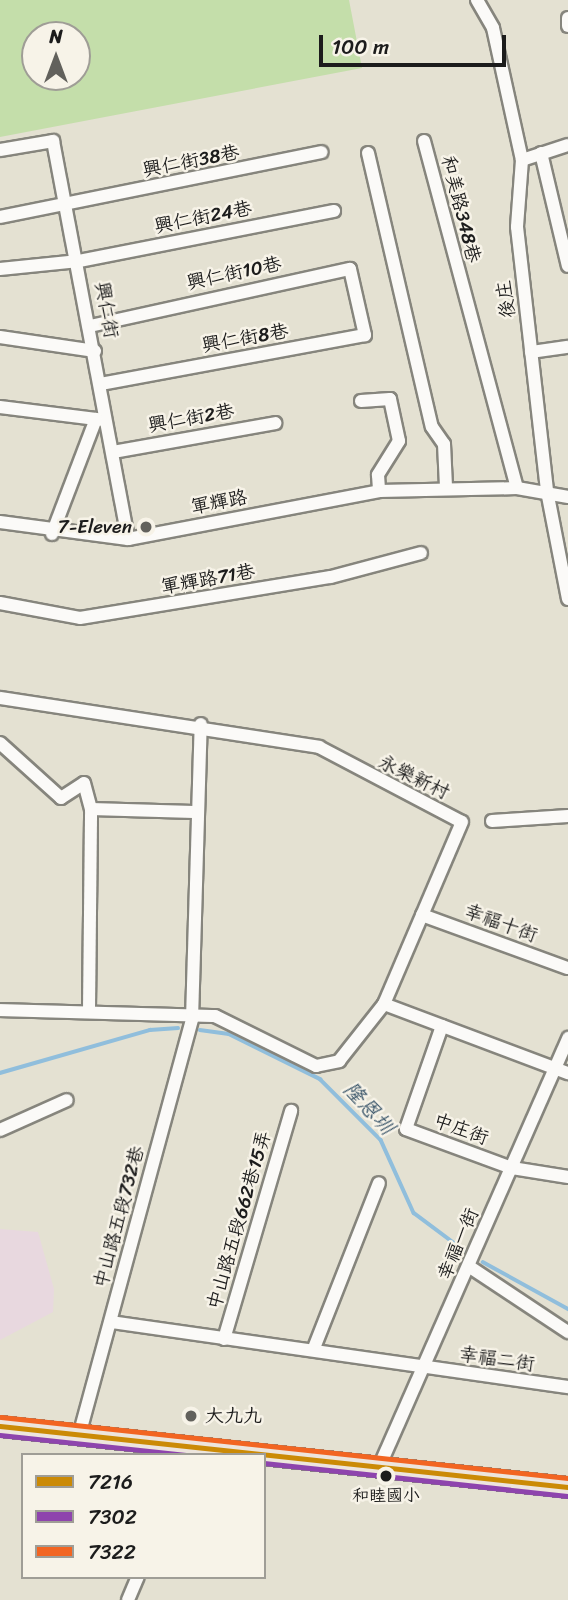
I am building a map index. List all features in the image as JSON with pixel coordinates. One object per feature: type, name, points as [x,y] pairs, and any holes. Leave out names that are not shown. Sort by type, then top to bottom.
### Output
[{"type":"main road","points":[[0,1426],[80,1432],[203,1452]]},
{"type":"main road","points":[[266,1457],[380,1465],[568,1487]]},
{"type":"street","name":"後庄","points":[[477,0],[493,28],[522,160],[517,227],[547,491],[568,599]]},
{"type":"street","points":[[568,18],[568,26]]},
{"type":"street","name":"興仁街","points":[[0,150],[53,141],[68,205],[101,384],[101,420],[113,452],[128,539]]},
{"type":"street","name":"和美路348巷","points":[[424,141],[517,488]]},
{"type":"street","points":[[522,160],[568,145]]},
{"type":"street","name":"興仁街38巷","points":[[0,217],[321,152]]},
{"type":"street","points":[[368,153],[432,427],[444,444],[446,487]]},
{"type":"street","points":[[541,153],[568,266]]},
{"type":"street","name":"興仁街24巷","points":[[0,269],[79,261],[334,211]]},
{"type":"street","name":"興仁街10巷","points":[[90,326],[350,268],[358,304]]},
{"type":"street","name":"興仁街8巷","points":[[101,384],[365,335],[358,304]]},
{"type":"street","points":[[0,337],[95,351]]},
{"type":"street","points":[[531,352],[568,347]]},
{"type":"street","points":[[361,401],[390,399],[399,441],[378,475],[379,491]]},
{"type":"street","points":[[0,407],[101,420],[52,534]]},
{"type":"street","name":"興仁街2巷","points":[[113,452],[275,422]]},
{"type":"street","name":"軍輝路","points":[[0,523],[52,534],[128,539],[379,491],[446,487],[517,488],[547,491],[568,497]]},
{"type":"street","name":"軍輝路71巷","points":[[0,603],[80,618],[331,577],[421,553]]},
{"type":"street","name":"永樂新村","points":[[0,698],[201,724],[319,747],[462,822],[384,1004],[339,1061],[316,1066],[280,1043],[193,1012],[0,1010]]},
{"type":"street","points":[[193,1012],[194,812],[201,724]]},
{"type":"street","points":[[0,743],[61,799],[84,783],[91,809],[89,1010]]},
{"type":"street","points":[[91,809],[194,812]]},
{"type":"street","points":[[492,821],[568,816]]},
{"type":"street","name":"幸福十街","points":[[422,915],[568,968]]},
{"type":"street","points":[[384,1004],[552,1070],[568,1073]]},
{"type":"street","name":"中山路五段732巷","points":[[80,1432],[193,1012]]},
{"type":"street","name":"中庄街","points":[[442,1026],[407,1129],[512,1168],[568,1177]]},
{"type":"street","name":"幸福一街","points":[[380,1465],[470,1267],[552,1070],[568,1038]]},
{"type":"street","points":[[0,1130],[67,1100]]},
{"type":"street","name":"中山路五段662巷15弄","points":[[224,1339],[291,1111]]},
{"type":"street","points":[[314,1348],[379,1183]]},
{"type":"street","points":[[470,1267],[568,1332]]},
{"type":"street","name":"中山路五段662巷15弄","points":[[111,1322],[224,1339],[314,1348],[422,1368]]},
{"type":"street","name":"幸福二街","points":[[422,1368],[568,1387]]},
{"type":"street","points":[[128,1600],[137,1579]]},
{"type":"shaded area","points":[[0,1229],[38,1232],[54,1289],[53,1312],[0,1340]]},
{"type":"green space","points":[[0,0],[349,0],[362,68],[0,137]]},
{"type":"waterway","name":"隆恩圳","points":[[0,1073],[150,1030],[178,1028]]},
{"type":"waterway","name":"隆恩圳","points":[[200,1030],[229,1034],[320,1079],[381,1140],[414,1213],[469,1254]]},
{"type":"waterway","name":"隆恩圳","points":[[483,1262],[568,1309]]},
{"type":"transit line","name":"7322","points":[[1,1417],[568,1478]]},
{"type":"transit line","name":"7216","points":[[0,1426],[251,1453]]},
{"type":"transit line","name":"7302","points":[[0,1435],[167,1453]]},
{"type":"transit line","name":"7216","points":[[266,1455],[568,1487]]},
{"type":"transit line","name":"7302","points":[[266,1463],[567,1496]]},
{"type":"place","name":"7-Eleven","points":[[146,527]]},
{"type":"place","name":"大九九","points":[[191,1416]]},
{"type":"place","name":"和睦國小","points":[[386,1476]]}]
